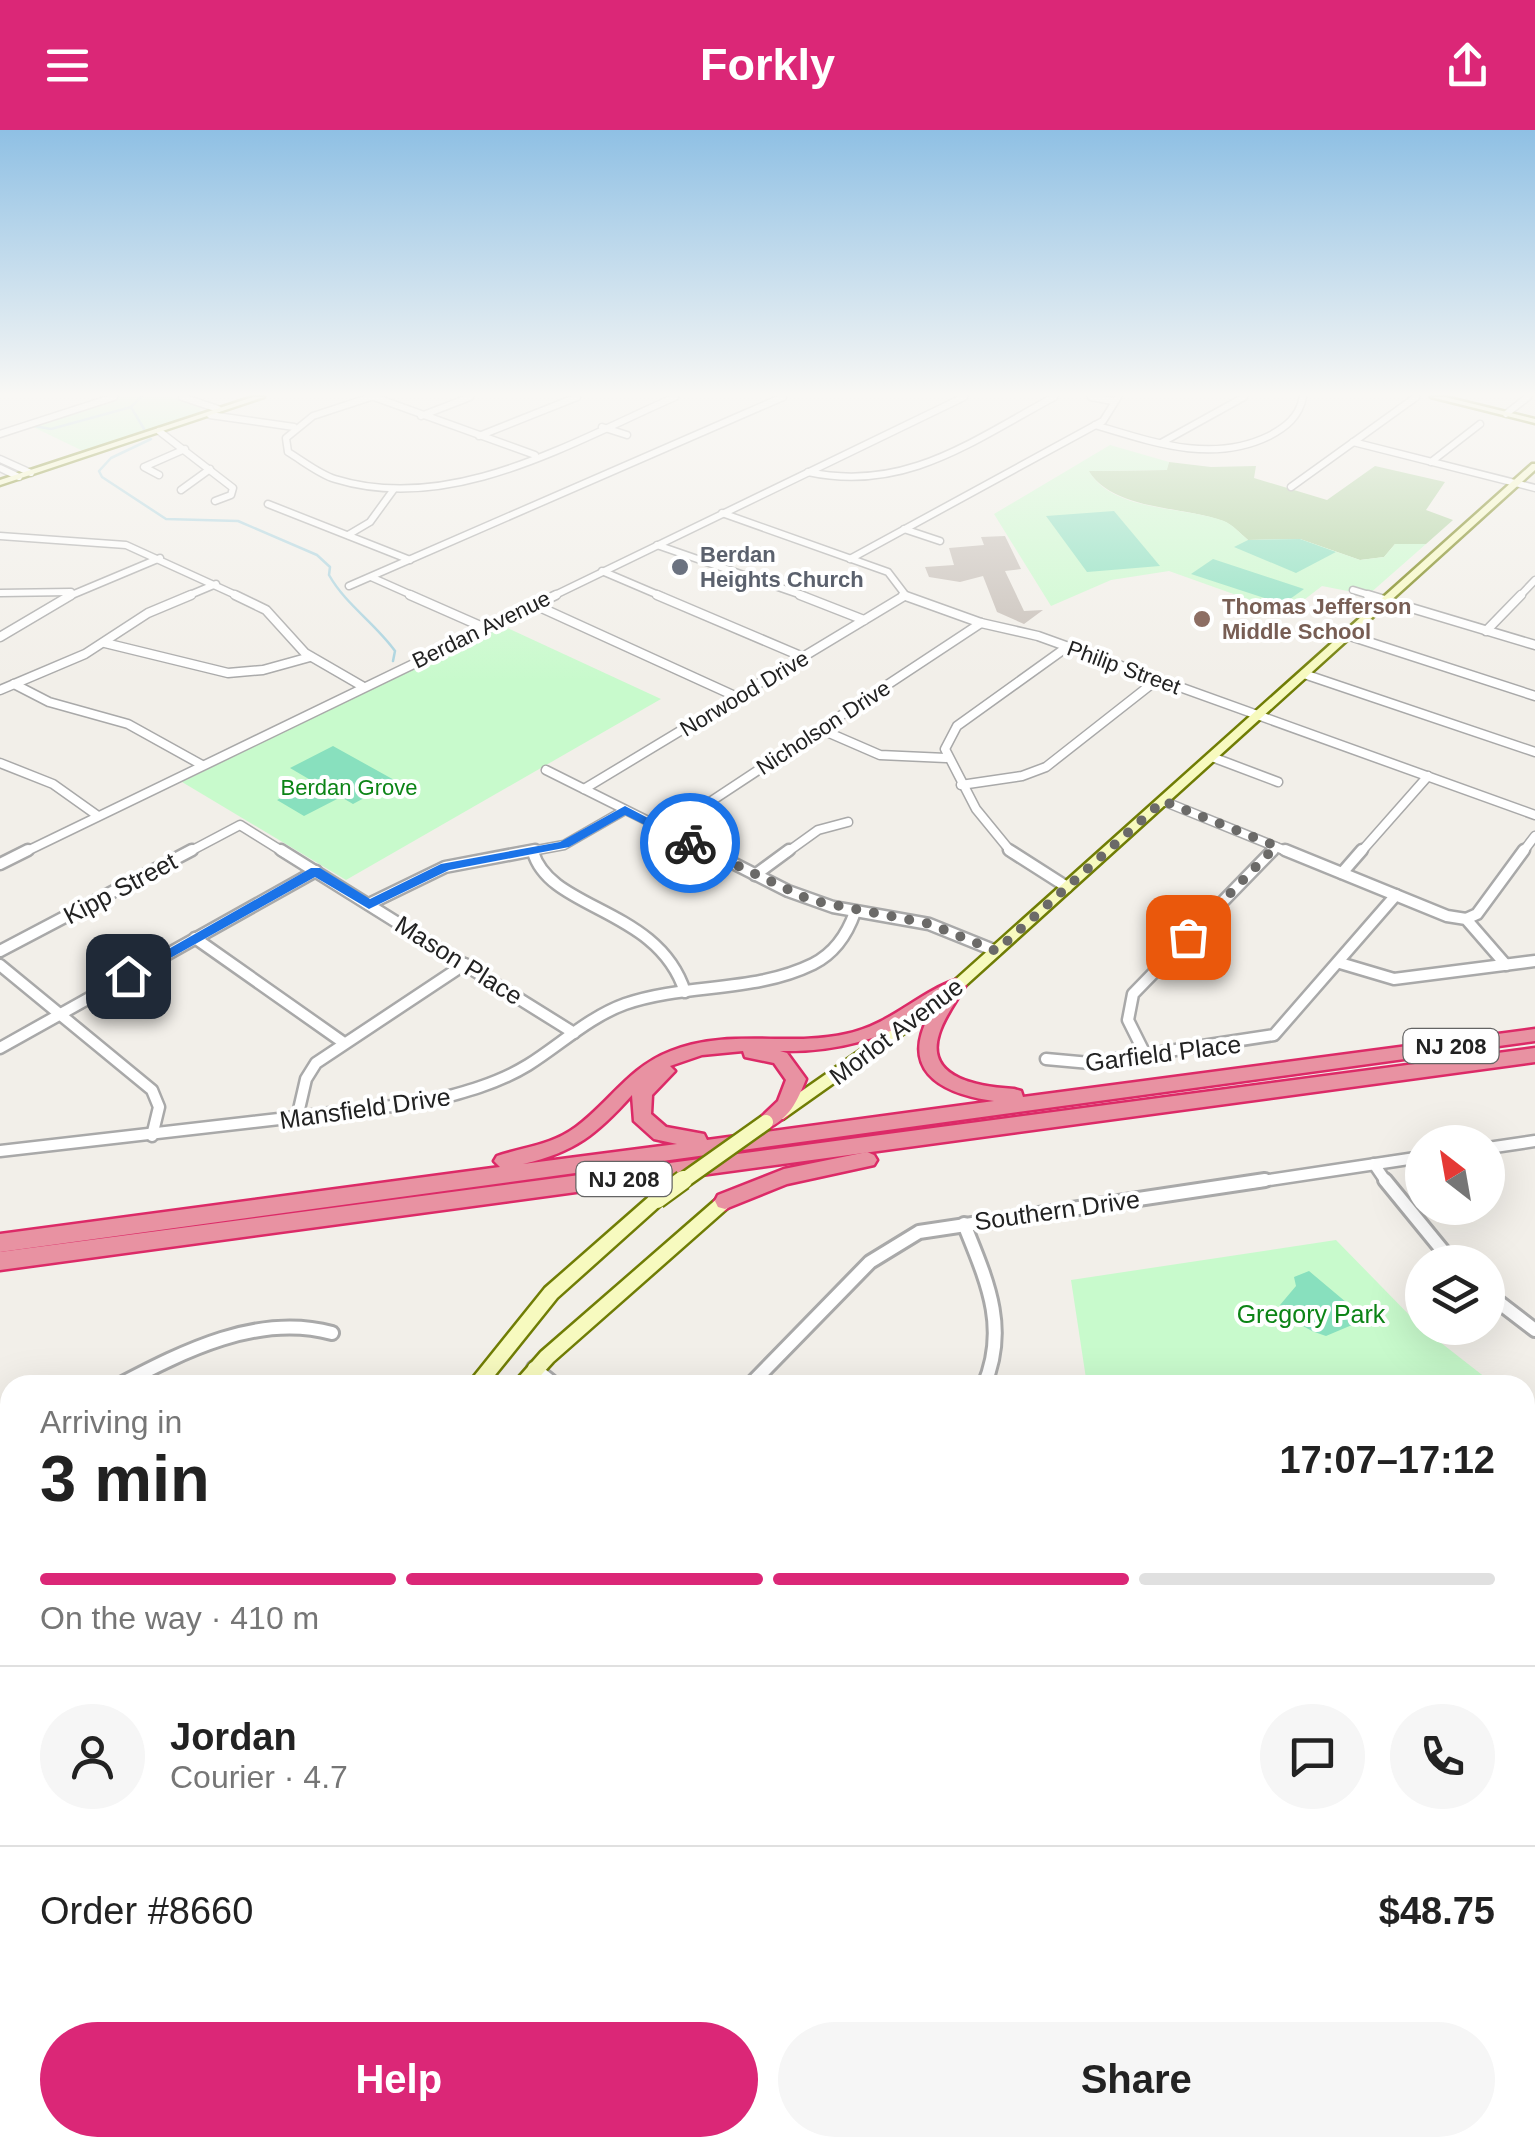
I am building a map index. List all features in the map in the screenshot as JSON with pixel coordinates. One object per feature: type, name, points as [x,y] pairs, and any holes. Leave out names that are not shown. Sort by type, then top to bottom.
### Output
[{"type":"highway","points":[[956,986],[927,1046],[930,1063],[944,1078],[993,1095],[1123,1090]]},
{"type":"highway","points":[[0,1240],[529,1156],[580,1136],[634,1080],[675,1056],[728,1042],[824,1044],[852,1040],[895,1023],[956,986]]},
{"type":"highway","name":"NJ 208","points":[[0,1240],[1535,1035]]},
{"type":"highway","points":[[766,1122],[786,1105],[796,1078],[788,1063],[769,1054],[729,1052],[681,1064],[656,1078],[639,1100],[641,1116],[652,1128],[683,1139],[834,1130]]},
{"type":"highway","name":"NJ 208","points":[[0,1261],[1535,1055]]},
{"type":"highway","points":[[726,1201],[784,1177],[828,1166],[1248,1094]]},
{"type":"street","points":[[215,500],[233,492]]},
{"type":"street","points":[[348,535],[370,522],[392,492]]},
{"type":"street","points":[[349,586],[568,492]]},
{"type":"street","name":"Berdan Avenue","points":[[0,864],[767,492]]},
{"type":"street","points":[[850,559],[973,492]]},
{"type":"street","name":"Morlot Avenue","points":[[484,1375],[550,1293],[657,1199],[884,1044],[956,986],[1508,492]]},
{"type":"street","points":[[268,504],[410,560]]},
{"type":"street","name":"Philip Street","points":[[722,513],[888,572],[904,596],[1067,647],[1535,814]]},
{"type":"street","points":[[904,529],[940,541]]},
{"type":"street","points":[[0,540],[126,545],[160,558],[266,610],[310,657],[362,686]]},
{"type":"street","points":[[657,544],[744,572],[864,620]]},
{"type":"street","points":[[0,636],[76,592],[160,558]]},
{"type":"street","points":[[602,571],[804,657]]},
{"type":"street","points":[[371,577],[484,628]]},
{"type":"street","points":[[1486,631],[1535,580]]},
{"type":"street","points":[[0,690],[105,643],[148,612],[216,584]]},
{"type":"street","points":[[1353,590],[1535,646]]},
{"type":"street","points":[[0,593],[76,592]]},
{"type":"street","name":"Norwood Drive","points":[[584,789],[904,596]]},
{"type":"street","points":[[533,604],[736,697]]},
{"type":"street","name":"Nicholson Drive","points":[[666,830],[981,623]]},
{"type":"street","points":[[1347,635],[1535,696]]},
{"type":"street","points":[[105,643],[228,673],[263,670],[310,657]]},
{"type":"street","points":[[1067,647],[957,726],[946,741],[946,758],[999,844],[1021,862],[1068,886]]},
{"type":"street","points":[[1304,674],[1535,752]]},
{"type":"street","points":[[961,785],[1022,776],[1046,767],[1158,679]]},
{"type":"street","points":[[14,684],[50,702],[128,724],[202,765]]},
{"type":"street","points":[[820,729],[880,755],[946,758]]},
{"type":"street","points":[[1212,757],[1278,782]]},
{"type":"street","points":[[0,764],[53,784],[98,816]]},
{"type":"street","points":[[546,770],[810,900],[930,924],[996,951]]},
{"type":"street","points":[[1342,873],[1428,776]]},
{"type":"street","points":[[1163,801],[1396,895],[1466,919],[1506,965]]},
{"type":"street","points":[[369,904],[446,867],[533,852],[576,840],[625,810]]},
{"type":"street","points":[[755,876],[818,830],[848,822]]},
{"type":"street","name":"Mason Place","points":[[240,825],[574,1033]]},
{"type":"street","name":"Kipp Street","points":[[0,952],[240,825]]},
{"type":"street","points":[[1466,919],[1477,914],[1535,836]]},
{"type":"street","points":[[1146,1056],[1128,1020],[1133,994],[1276,846]]},
{"type":"street","points":[[533,852],[537,866],[549,880],[663,948],[682,972],[685,992]]},
{"type":"street","points":[[0,1048],[316,871]]},
{"type":"street","name":"Garfield Place","points":[[1046,1058],[1076,1064],[1274,1035],[1289,1023],[1396,895]]},
{"type":"street","name":"Mansfield Drive","points":[[0,1151],[297,1118],[468,1092],[512,1074],[617,1007],[773,978],[809,967],[841,943],[855,912]]},
{"type":"street","points":[[195,938],[344,1043]]},
{"type":"street","points":[[1340,962],[1394,979],[1535,961]]},
{"type":"street","points":[[297,1118],[310,1070],[344,1043],[466,964]]},
{"type":"street","points":[[0,965],[152,1090],[159,1107],[152,1136]]},
{"type":"street","points":[[1505,1146],[1533,1143]]},
{"type":"street","name":"Southern Drive","points":[[760,1375],[885,1250],[920,1232],[1405,1159]]},
{"type":"street","points":[[1374,1164],[1410,1216],[1436,1245]]},
{"type":"street","points":[[529,1375],[726,1201]]},
{"type":"street","points":[[964,1224],[997,1313],[997,1346],[987,1375]]},
{"type":"street","points":[[1505,1307],[1535,1330]]},
{"type":"street","points":[[140,1375],[200,1347],[258,1331],[304,1324],[332,1333]]},
{"type":"street","points":[[534,1368],[543,1375]]},
{"type":"green space","points":[[1032,492],[1111,492],[1150,506],[1224,521],[1248,540],[1300,539],[1360,560],[1384,557],[1395,544],[1426,544],[1368,595],[1322,586],[1287,613],[1169,571],[1111,580],[1051,606],[994,514]]},
{"type":"green space","points":[[1111,492],[1299,492],[1327,500],[1339,492],[1439,492],[1426,510],[1453,520],[1426,544],[1395,544],[1384,557],[1360,560],[1300,539],[1248,540],[1223,521]]},
{"type":"green space","points":[[1114,511],[1160,566],[1087,572],[1046,516]]},
{"type":"green space","points":[[1300,539],[1336,552],[1296,573],[1234,547],[1248,540]]},
{"type":"green space","points":[[1213,559],[1304,589],[1283,604],[1191,574]]},
{"type":"green space","name":"Berdan Grove","points":[[501,625],[661,699],[346,880],[182,782]]},
{"type":"green space","points":[[333,746],[396,781],[353,804],[341,797],[304,816],[277,800],[304,786],[319,785],[290,768]]},
{"type":"green space","name":"Gregory Park","points":[[1336,1240],[1405,1311],[1405,1345],[1444,1345],[1482,1375],[1085,1375],[1071,1280]]},
{"type":"green space","points":[[1309,1271],[1353,1308],[1352,1325],[1326,1336],[1300,1324],[1280,1305],[1296,1286],[1294,1277]]},
{"type":"building","points":[[1005,536],[1021,569],[1005,571],[1024,611],[1043,610],[1024,624],[997,612],[983,576],[960,582],[929,577],[925,567],[954,565],[949,548],[984,545],[981,537]]},
{"type":"waterway","points":[[124,492],[166,519],[238,521],[317,555],[330,567],[329,575],[344,596],[395,651],[393,661]]},
{"type":"way so far","points":[[690,843],[810,900],[930,924],[996,951],[1163,801],[1276,846],[1188,937]]},
{"type":"place","name":"Berdan Heights Church","points":[[680,567]]},
{"type":"place","name":"Thomas Jefferson Middle School","points":[[1202,619]]},
{"type":"route","points":[[128,976],[316,871],[369,904],[414,879],[446,867],[564,845],[625,810],[690,843]]}]
